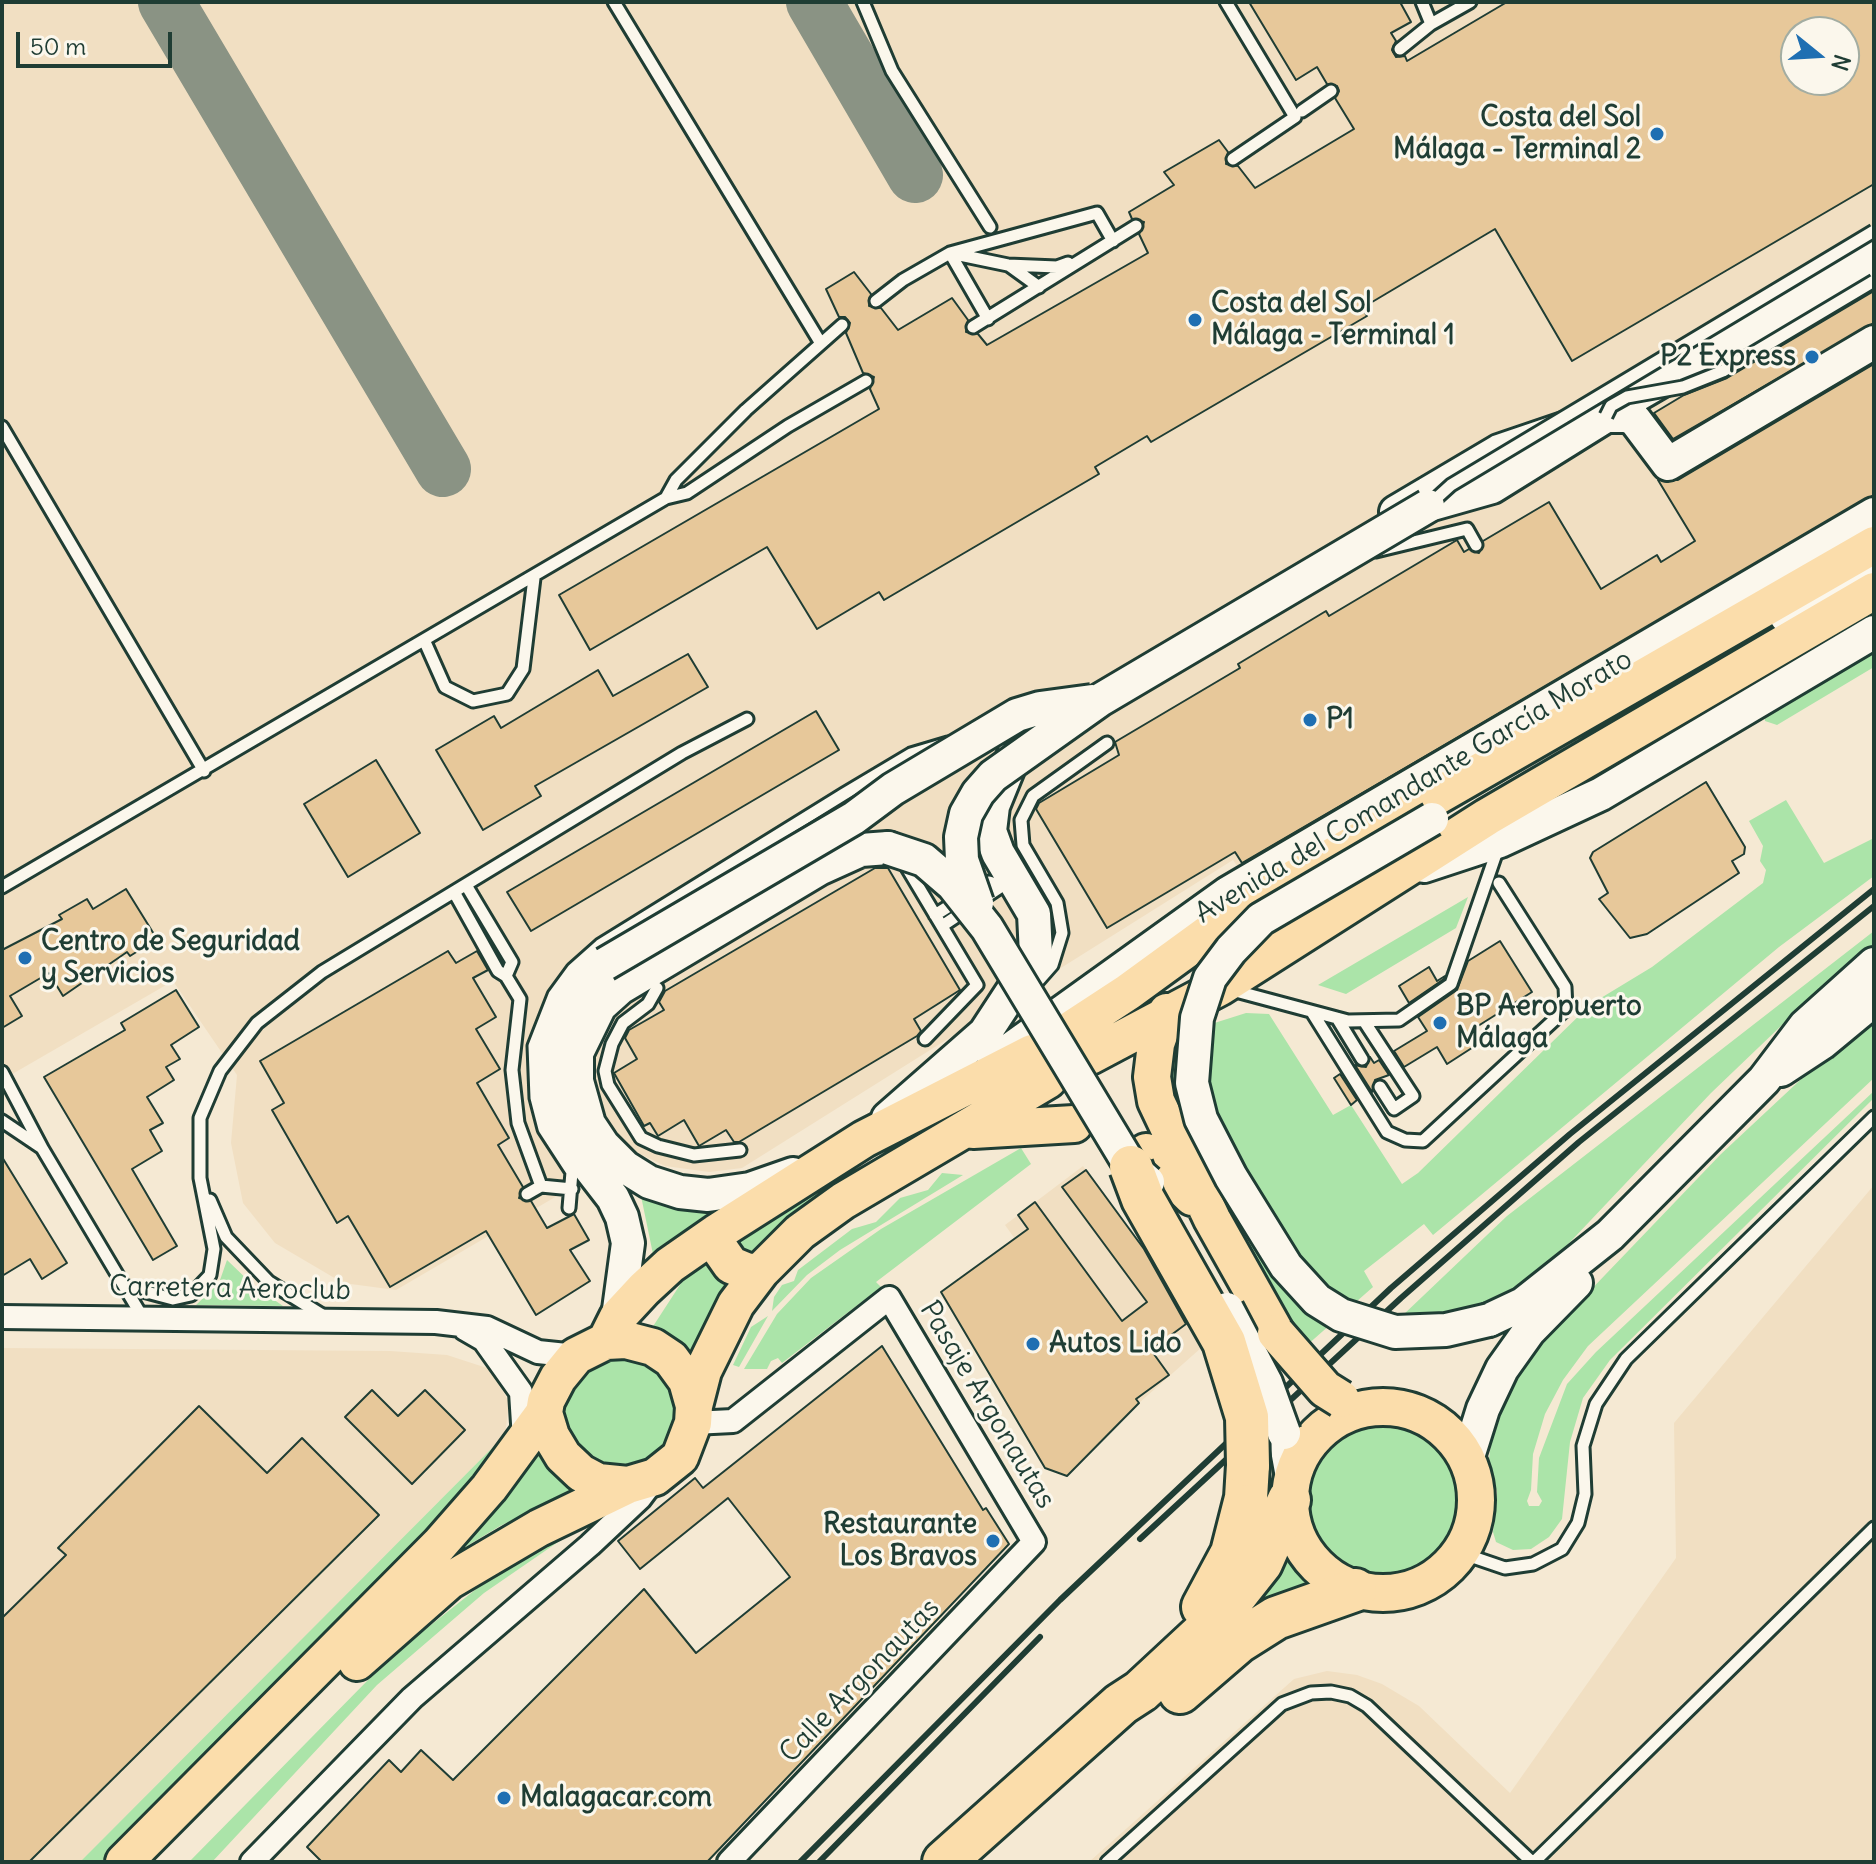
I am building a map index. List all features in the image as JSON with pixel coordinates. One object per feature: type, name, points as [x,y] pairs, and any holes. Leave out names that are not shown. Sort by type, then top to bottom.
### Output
[{"type":"highway","points":[[1121,1704],[1134,1685],[1186,1630],[1214,1592],[1242,1521],[1248,1465],[1247,1417],[1224,1342],[1143,1199],[1138,1159]]},
{"type":"highway","points":[[944,1862],[1121,1704],[1141,1691],[1240,1594],[1261,1563],[1291,1488]]},
{"type":"highway","points":[[988,1862],[1248,1635],[1293,1610],[1355,1590]]},
{"type":"main road","name":"Avenida del Comandante García Morato","points":[[1874,545],[1246,906],[1128,992],[1081,1042],[1167,1012],[1220,987],[1487,817],[1874,591]]},
{"type":"main road","points":[[1167,1012],[1156,1044],[1152,1077],[1156,1101],[1212,1219],[1276,1333],[1325,1389],[1350,1404],[1410,1410],[1433,1421],[1453,1438],[1467,1460],[1476,1491],[1474,1523],[1461,1553],[1441,1575],[1414,1589],[1385,1594],[1355,1590],[1328,1577],[1307,1556],[1294,1529],[1291,1488],[1301,1427],[1276,1333]]},
{"type":"main road","name":"Avenida del Comandante García Morato","points":[[600,1338],[670,1265],[819,1165],[927,1108],[1040,1066],[964,1131],[843,1201],[800,1232],[761,1271],[716,1341],[694,1414]]},
{"type":"main road","points":[[964,1131],[1074,1124]]},
{"type":"main road","points":[[1138,1159],[1212,1219]]},
{"type":"main road","points":[[716,1233],[717,1245],[731,1265],[748,1272],[761,1271]]},
{"type":"main road","points":[[124,1862],[439,1545],[538,1418],[558,1378],[600,1338],[636,1341],[671,1359],[687,1381],[694,1414],[680,1457],[642,1481],[598,1482],[585,1489],[539,1528],[449,1581],[377,1642],[154,1862]]},
{"type":"main road","points":[[1301,1427],[1334,1421],[1350,1404]]},
{"type":"main road","points":[[538,1418],[585,1489]]},
{"type":"street","points":[[864,1139],[985,1033],[1036,955],[1034,914],[988,859],[1001,749],[1499,451],[1599,417],[1874,257]]},
{"type":"street","points":[[987,928],[962,860],[961,837],[966,814],[993,776],[1100,700],[1428,506],[1492,487],[1606,416],[1627,416],[1635,420],[1668,464],[1874,342]]},
{"type":"street","name":"Avenida del Comandante García Morato","points":[[927,1108],[1228,893],[1874,514]]},
{"type":"street","name":"Avenida del Comandante García Morato","points":[[1610,1235],[1523,1304],[1489,1320],[1446,1330],[1395,1332],[1341,1315],[1317,1300],[1286,1266],[1231,1177],[1201,1119],[1192,1083],[1197,1018],[1210,978],[1231,950],[1261,919],[1851,579],[1874,560]]},
{"type":"street","name":"Avenida del Comandante García Morato","points":[[1398,875],[1500,841],[1601,794],[1874,632]]},
{"type":"street","points":[[600,1338],[628,1243],[622,1217],[613,1198],[572,1145],[559,1116],[552,1083],[552,1049],[562,1019],[578,990],[605,964],[854,818],[893,789],[1017,715],[1040,708],[1100,700]]},
{"type":"street","points":[[819,1165],[750,1189],[708,1195],[680,1192],[649,1182],[625,1167],[603,1145],[589,1124],[577,1081],[577,1053],[585,1031],[600,1006],[620,988],[819,869],[861,850],[888,848],[924,860],[953,885],[987,928],[1138,1159],[1204,1267],[1266,1383],[1301,1427]]},
{"type":"street","points":[[1467,1460],[1483,1409],[1502,1369],[1529,1331],[1579,1279],[1610,1235],[1764,1080],[1805,1026],[1874,964]]},
{"type":"street","points":[[1764,1080],[1822,1043],[1874,1000]]},
{"type":"street","name":"Pasaje Argonautas","points":[[694,1414],[733,1421],[889,1298],[1034,1542]]},
{"type":"street","name":"Carretera Aeroclub","points":[[2,1317],[332,1320],[456,1325],[507,1335],[538,1352],[600,1338]]},
{"type":"street","name":"Carretera Aeroclub","points":[[456,1325],[484,1340],[515,1364],[538,1418]]},
{"type":"street","name":"Carretera Aeroclub","points":[[484,1340],[521,1392],[525,1410],[538,1418]]},
{"type":"street","points":[[252,1862],[412,1698],[640,1498],[642,1481]]},
{"type":"street","points":[[585,1489],[594,1532],[590,1545]]},
{"type":"street","name":"Calle Argonautas","points":[[729,1862],[1034,1542]]},
{"type":"lane","points":[[614,2],[820,342]]},
{"type":"lane","points":[[863,2],[892,71],[990,227]]},
{"type":"lane","points":[[1226,2],[1295,117],[1233,159]]},
{"type":"lane","points":[[1422,2],[1431,24]]},
{"type":"lane","points":[[1400,49],[1431,24],[1470,2]]},
{"type":"lane","points":[[1302,111],[1331,91]]},
{"type":"lane","points":[[876,301],[903,280],[950,253],[1097,213],[1113,241]]},
{"type":"lane","points":[[973,327],[1136,226]]},
{"type":"lane","points":[[1428,506],[1451,485],[1874,231]]},
{"type":"lane","points":[[950,253],[1008,265],[1057,267],[1087,256]]},
{"type":"lane","points":[[950,253],[988,319]]},
{"type":"lane","points":[[1008,265],[1039,287]]},
{"type":"lane","points":[[1606,416],[1611,406],[1627,397],[1683,387],[1723,371],[1874,281]]},
{"type":"lane","points":[[666,498],[676,480],[820,342],[842,325]]},
{"type":"lane","points":[[2,887],[425,642],[666,498],[687,493],[788,426],[866,381]]},
{"type":"lane","points":[[2,427],[204,771]]},
{"type":"lane","points":[[1334,562],[1467,529],[1476,545]]},
{"type":"lane","points":[[425,642],[445,687],[473,701],[507,694],[523,669],[534,578]]},
{"type":"lane","points":[[124,1286],[173,1299],[191,1295],[210,1275],[214,1249],[200,1178],[200,1118],[220,1071],[257,1023],[322,972],[682,753],[747,719]]},
{"type":"lane","points":[[569,1208],[572,1172],[544,1129],[536,1098],[534,1046],[554,995],[573,969],[600,945],[911,754],[945,742],[1001,749]]},
{"type":"lane","points":[[985,1033],[1009,1014],[1052,965],[1062,933],[1057,903],[1023,845],[1021,820],[1033,796],[1107,743]]},
{"type":"lane","points":[[1220,987],[1337,1018],[1399,1020],[1451,984],[1500,841]]},
{"type":"lane","points":[[880,855],[902,859],[977,985],[925,1039]]},
{"type":"lane","points":[[935,915],[988,859]]},
{"type":"lane","points":[[1312,1012],[1387,1132],[1405,1140],[1423,1141],[1566,1009],[1565,987],[1499,883]]},
{"type":"lane","points":[[466,885],[512,962],[506,976]]},
{"type":"lane","points":[[935,915],[1011,889]]},
{"type":"lane","points":[[454,892],[498,971],[506,976],[520,999],[512,1070],[518,1123],[541,1186]]},
{"type":"lane","points":[[657,988],[648,1004],[623,1023],[612,1044],[605,1071],[608,1085],[641,1138],[658,1146],[694,1155],[740,1150]]},
{"type":"lane","points":[[1337,1018],[1362,1059]]},
{"type":"lane","points":[[1364,1021],[1413,1096],[1394,1109],[1380,1087]]},
{"type":"lane","points":[[2,1072],[42,1148],[144,1318]]},
{"type":"lane","points":[[1461,1553],[1505,1568],[1533,1564],[1562,1549],[1578,1523],[1585,1494],[1583,1446],[1596,1404],[1626,1359],[1874,1117]]},
{"type":"lane","points":[[2,1121],[42,1148]]},
{"type":"lane","points":[[200,1178],[226,1237],[269,1282],[332,1320]]},
{"type":"lane","points":[[527,1194],[541,1186],[572,1189]]},
{"type":"lane","points":[[1107,1862],[1282,1704],[1311,1693],[1331,1692],[1350,1696],[1367,1706],[1533,1862],[1874,1528]]},
{"type":"shaded area","points":[[2,2],[1874,2],[1874,531],[1253,889],[1233,860],[742,1168],[709,1172],[665,1166],[634,1151],[396,1290],[343,1283],[275,1243],[243,1203],[231,1143],[237,1075],[173,981],[2,1080]]},
{"type":"shaded area","points":[[1083,1166],[1210,1340],[1139,1403],[1067,1476],[1045,1468],[941,1292],[1015,1239],[1005,1225]]},
{"type":"shaded area","points":[[1874,1185],[1874,1862],[1089,1862],[1294,1679],[1327,1671],[1357,1675],[1382,1684],[1419,1706],[1510,1793],[1676,1558],[1674,1423]]},
{"type":"shaded area","points":[[2,1348],[390,1351],[447,1355],[490,1369],[509,1402],[505,1435],[80,1862],[2,1862]]},
{"type":"green space","points":[[1874,646],[1874,667],[1777,725],[1765,721],[1764,711]]},
{"type":"green space","points":[[1786,800],[1824,863],[1874,838],[1874,876],[1779,947],[1433,1235],[1424,1224],[1364,1271],[1373,1287],[1306,1346],[1173,1110],[1165,1071],[1171,1049],[1186,1032],[1246,1013],[1269,1014],[1333,1115],[1351,1105],[1402,1184],[1418,1173],[1591,1004],[1652,967],[1763,883],[1766,870],[1760,861],[1763,846],[1749,821]]},
{"type":"green space","points":[[1468,897],[1456,928],[1346,994],[1318,985]]},
{"type":"green space","points":[[1874,931],[1874,945],[1829,980],[1711,1093],[1538,1276],[1508,1300],[1455,1318],[1402,1316],[1507,1216]]},
{"type":"green space","points":[[1874,1018],[1874,1078],[1588,1346],[1563,1380],[1545,1414],[1533,1454],[1529,1506],[1539,1506],[1542,1501],[1537,1492],[1539,1458],[1567,1384],[1596,1352],[1874,1091],[1874,1098],[1610,1360],[1583,1398],[1570,1442],[1562,1519],[1549,1537],[1531,1549],[1513,1550],[1496,1542],[1493,1532],[1497,1492],[1489,1459],[1493,1427],[1513,1381],[1536,1347],[1721,1154],[1813,1068]]},
{"type":"green space","points":[[1021,1148],[1031,1164],[876,1282],[881,1287],[782,1363],[778,1358],[771,1361],[767,1369],[744,1369],[777,1314],[811,1278],[881,1229]]},
{"type":"green space","points":[[942,1173],[963,1175],[840,1250],[807,1275],[772,1311],[774,1297],[782,1285],[794,1281],[798,1270],[852,1229],[876,1222],[900,1198],[928,1190]]},
{"type":"green space","points":[[836,1179],[839,1185],[745,1262],[731,1242]]},
{"type":"green space","points":[[641,1196],[675,1209],[710,1212],[679,1234],[654,1259]]},
{"type":"green space","points":[[227,1260],[253,1285],[283,1306],[196,1305],[219,1283]]},
{"type":"green space","points":[[705,1260],[715,1275],[731,1283],[701,1333],[692,1359],[650,1331],[687,1274]]},
{"type":"green space","points":[[768,1316],[739,1367],[733,1365],[751,1327]]},
{"type":"green space","points":[[622,1356],[644,1361],[662,1373],[674,1391],[679,1413],[674,1435],[662,1453],[644,1465],[622,1470],[600,1465],[582,1453],[570,1435],[565,1413],[570,1391],[582,1373],[600,1361]]},
{"type":"green space","points":[[1383,1426],[1411,1431],[1436,1447],[1452,1472],[1457,1500],[1452,1528],[1436,1553],[1411,1569],[1383,1574],[1355,1569],[1330,1553],[1314,1528],[1309,1500],[1314,1472],[1330,1447],[1355,1431]]},
{"type":"green space","points":[[505,1435],[499,1454],[391,1574],[101,1862],[80,1862]]},
{"type":"green space","points":[[541,1447],[571,1492],[500,1526],[452,1555]]},
{"type":"green space","points":[[574,1531],[484,1593],[377,1685],[212,1862],[189,1862],[368,1680],[422,1632],[480,1586],[538,1548]]},
{"type":"green space","points":[[1280,1550],[1308,1587],[1195,1656]]},
{"type":"building","name":"Costa del Sol Málaga - Terminal 1","points":[[1249,2],[1400,2],[1411,22],[1391,33],[1396,41],[1392,50],[1396,57],[1405,56],[1407,61],[1507,2],[1874,2],[1874,184],[1572,361],[1495,229],[1362,308],[1367,316],[1151,442],[1147,436],[1095,467],[1099,474],[884,600],[879,592],[817,629],[767,547],[590,650],[559,595],[879,409],[870,389],[874,377],[863,373],[846,333],[850,323],[845,317],[839,317],[826,289],[854,272],[871,294],[869,306],[881,308],[898,330],[952,298],[968,320],[966,332],[978,334],[987,345],[1148,253],[1139,234],[1144,222],[1132,219],[1129,212],[1174,185],[1164,172],[1219,140],[1228,152],[1226,164],[1238,166],[1255,188],[1354,129],[1335,98],[1339,91],[1337,86],[1327,84],[1317,67],[1296,80]]},
{"type":"building","points":[[1874,291],[1874,323],[1673,439],[1654,413],[1684,395],[1727,378]]},
{"type":"building","name":"P1","points":[[1874,364],[1874,495],[1242,863],[1235,852],[1107,928],[1036,809],[1039,803],[1119,755],[1115,742],[1240,668],[1238,664],[1326,611],[1329,616],[1457,540],[1464,552],[1469,549],[1479,553],[1483,541],[1549,502],[1601,589],[1657,555],[1661,562],[1695,541],[1658,480],[1678,480]]},
{"type":"building","points":[[688,654],[708,687],[535,786],[541,796],[483,830],[436,750],[494,716],[501,728],[598,670],[613,696]]},
{"type":"building","points":[[816,711],[839,750],[531,931],[507,892]]},
{"type":"building","points":[[376,760],[420,833],[348,877],[304,804]]},
{"type":"building","points":[[1706,782],[1745,847],[1744,854],[1732,861],[1739,873],[1647,934],[1630,938],[1599,899],[1608,893],[1590,858],[1593,852]]},
{"type":"building","points":[[875,868],[888,868],[960,990],[914,1019],[921,1031],[917,1036],[739,1142],[734,1142],[726,1130],[699,1146],[684,1120],[658,1136],[650,1123],[644,1126],[614,1073],[637,1059],[625,1038],[629,1030],[664,1010],[659,1002],[665,991]]},
{"type":"building","name":"Centro de Seguridad y Servicios","points":[[126,889],[157,939],[130,956],[127,952],[63,996],[49,973],[10,996],[22,1016],[2,1028],[2,950],[62,919],[59,915],[87,899],[93,909]]},
{"type":"building","points":[[1500,941],[1532,992],[1470,1031],[1478,1044],[1447,1064],[1437,1047],[1404,1067],[1394,1051],[1427,1031],[1418,1017],[1457,990],[1468,961]]},
{"type":"building","points":[[448,951],[456,963],[477,951],[488,970],[473,978],[496,1017],[476,1029],[500,1069],[477,1083],[509,1138],[498,1145],[523,1187],[519,1198],[531,1201],[547,1228],[574,1214],[589,1240],[570,1250],[590,1281],[536,1315],[486,1231],[390,1287],[348,1216],[337,1223],[272,1110],[284,1103],[260,1061]]},
{"type":"building","points":[[1429,967],[1437,981],[1445,976],[1444,979],[1409,1003],[1399,986]]},
{"type":"building","points":[[176,990],[199,1027],[171,1045],[180,1059],[166,1067],[174,1080],[147,1097],[163,1123],[150,1130],[162,1151],[132,1169],[177,1246],[153,1260],[44,1077],[125,1030],[121,1023]]},
{"type":"building","points":[[1370,1057],[1374,1063],[1379,1060],[1389,1075],[1375,1080],[1372,1092],[1355,1065],[1366,1067]]},
{"type":"building","points":[[1340,1074],[1357,1100],[1351,1105],[1334,1078]]},
{"type":"building","points":[[2,1157],[67,1263],[42,1279],[30,1259],[2,1276]]},
{"type":"building","name":"Autos Lido","points":[[1086,1170],[1144,1249],[1186,1324],[1151,1350],[1169,1375],[1136,1399],[1139,1403],[1067,1476],[1045,1468],[941,1292],[1028,1229],[1018,1215],[1035,1202],[1122,1321],[1147,1302],[1062,1187]]},
{"type":"building","points":[[882,1346],[983,1510],[986,1508],[1009,1544],[707,1862],[322,1862],[307,1847],[389,1760],[401,1772],[421,1750],[453,1780],[644,1589],[696,1653],[790,1577],[728,1498],[640,1569],[618,1541],[695,1478],[703,1488]]},
{"type":"building","points":[[372,1390],[398,1416],[425,1390],[465,1430],[412,1484],[345,1417]]},
{"type":"building","points":[[199,1406],[267,1473],[302,1438],[379,1515],[29,1862],[2,1862],[2,1618],[66,1555],[58,1548]]},
{"type":"taxiway","points":[[166,2],[443,469]]},
{"type":"taxiway","points":[[814,2],[915,175]]},
{"type":"railway","points":[[800,1862],[1060,1600],[1391,1288],[1570,1134],[1874,889]]},
{"type":"railway","points":[[1140,1539],[1401,1298],[1579,1142],[1874,906]]},
{"type":"railway","points":[[819,1862],[1040,1637]]},
{"type":"place","name":"Costa del Sol Málaga - Terminal 2","points":[[1657,134]]},
{"type":"place","name":"Costa del Sol Málaga - Terminal 1","points":[[1195,320]]},
{"type":"place","name":"P2 Express","points":[[1812,357]]},
{"type":"place","name":"P1","points":[[1310,720]]},
{"type":"place","name":"Centro de Seguridad y Servicios","points":[[25,958]]},
{"type":"place","name":"BP Aeropuerto Málaga","points":[[1440,1023]]},
{"type":"place","name":"Autos Lido","points":[[1033,1344]]},
{"type":"place","name":"Restaurante Los Bravos","points":[[993,1541]]},
{"type":"place","name":"Malagacar.com","points":[[504,1798]]}]
